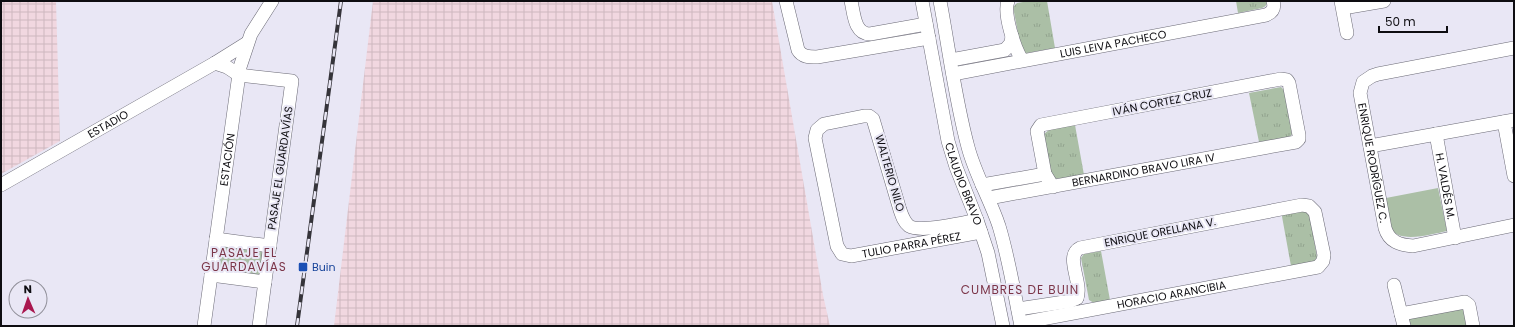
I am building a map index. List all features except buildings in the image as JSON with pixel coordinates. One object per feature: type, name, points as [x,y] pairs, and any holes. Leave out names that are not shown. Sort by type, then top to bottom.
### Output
[{"type":"street","name":"ESTACIÓN","points":[[204,326],[239,75],[247,43],[256,25],[272,1]]},
{"type":"street","points":[[786,1],[797,46],[802,54],[809,57],[817,57],[929,38]]},
{"type":"street","points":[[851,1],[857,25],[864,32],[868,48]]},
{"type":"street","name":"CLAUDIO BRAVO","points":[[922,1],[944,120],[956,167],[986,247],[1003,326]]},
{"type":"street","name":"CLAUDIO BRAVO","points":[[940,1],[968,149],[1003,240],[1012,275],[1021,325]]},
{"type":"street","points":[[1008,1],[1006,8],[1012,36],[1016,49],[1022,60]]},
{"type":"street","points":[[1347,33],[1342,5],[1384,1]]},
{"type":"street","name":"LUIS LEIVA PACHECO","points":[[953,74],[1266,15],[1273,6]]},
{"type":"street","points":[[852,50],[864,32],[926,24]]},
{"type":"street","points":[[951,60],[1004,50],[1011,43],[1012,36]]},
{"type":"street","name":"ESTADIO","points":[[1,185],[215,63],[247,43]]},
{"type":"street","name":"ENRIQUE RODRÍGUEZ C.","points":[[1455,238],[1413,246],[1395,242],[1387,234],[1360,93],[1363,82],[1378,74],[1514,48]]},
{"type":"street","points":[[215,63],[227,67],[239,75]]},
{"type":"street","name":"PASAJE EL GUARDAVÍAS","points":[[239,75],[292,81],[258,326]]},
{"type":"street","name":"IVÁN CORTEZ CRUZ","points":[[1045,174],[1037,134],[1038,128],[1043,124],[1281,79],[1287,80],[1289,84],[1299,135],[1298,140]]},
{"type":"street","name":"WALTERIO NILO","points":[[842,254],[837,246],[815,138],[819,127],[824,124],[864,116],[872,118],[876,124],[887,169],[900,210],[904,220],[911,227]]},
{"type":"street","points":[[944,120],[961,117]]},
{"type":"street","points":[[1370,146],[1509,121],[1514,176]]},
{"type":"street","name":"H. VALDÉS M.","points":[[1436,134],[1455,238]]},
{"type":"street","name":"BERNARDINO BRAVO LIRA IV","points":[[988,198],[1286,145],[1298,140]]},
{"type":"street","points":[[982,185],[1045,174],[1053,187]]},
{"type":"street","name":"ENRIQUE ORELLANA V.","points":[[1077,298],[1079,290],[1073,255],[1076,250],[1080,248],[1302,205],[1309,206]]},
{"type":"street","name":"HORACIO ARANCIBIA","points":[[1021,325],[1315,268],[1322,264],[1324,255],[1315,212],[1309,206]]},
{"type":"street","points":[[1455,238],[1514,225]]},
{"type":"street","points":[[908,245],[911,237],[911,227],[923,229],[979,226]]},
{"type":"street","name":"TULIO PARRA PÉREZ","points":[[842,254],[851,256],[908,245],[979,226]]},
{"type":"street","points":[[216,239],[270,246]]},
{"type":"street","points":[[986,247],[993,241],[1003,240]]},
{"type":"street","points":[[211,274],[265,282]]},
{"type":"street","points":[[1394,285],[1402,320],[1466,302],[1469,305],[1474,326]]},
{"type":"street","points":[[1018,310],[1071,301],[1077,298],[1088,311]]},
{"type":"shaded area","points":[[1,1],[56,1],[60,141],[1,174]]},
{"type":"shaded area","points":[[373,1],[772,1],[823,295],[830,326],[334,326]]},
{"type":"green space","points":[[1047,1],[1055,48],[1027,53],[1024,53],[1021,49],[1013,7],[1017,3]]},
{"type":"green space","points":[[1236,1],[1267,1],[1263,8],[1238,13]]},
{"type":"green space","points":[[1281,87],[1284,90],[1292,134],[1290,137],[1259,142],[1249,93]]},
{"type":"green space","points":[[1075,125],[1084,175],[1055,179],[1052,177],[1044,134],[1050,129]]},
{"type":"green space","points":[[1438,188],[1447,231],[1415,237],[1407,237],[1393,232],[1388,219],[1386,198]]},
{"type":"green space","points":[[1302,208],[1310,216],[1317,257],[1314,262],[1291,266],[1281,211]]},
{"type":"green space","points":[[224,244],[263,250],[259,276],[219,267]]},
{"type":"green space","points":[[1101,251],[1110,300],[1094,303],[1089,300],[1081,258],[1084,254]]},
{"type":"green space","points":[[1463,306],[1468,326],[1406,326],[1409,316]]},
{"type":"railway","points":[[297,326],[341,1]]},
{"type":"place","name":"Buin","points":[[303,267]]},
{"type":"district","name":"PASAJE EL GUARDAVÍAS","points":[[244,259]]},
{"type":"district","name":"CUMBRES DE BUIN","points":[[1020,289]]}]
